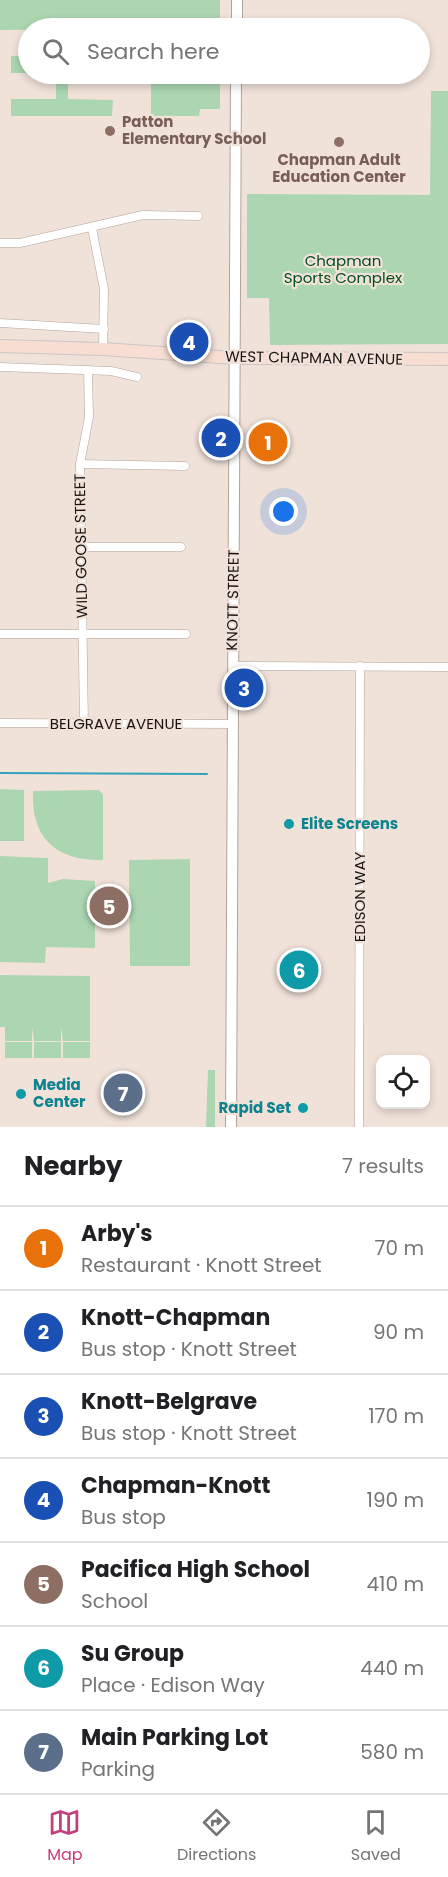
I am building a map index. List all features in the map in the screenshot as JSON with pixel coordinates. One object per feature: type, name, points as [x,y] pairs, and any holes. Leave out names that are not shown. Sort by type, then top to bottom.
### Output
[{"type":"main road","points":[[237,0],[237,18]]},
{"type":"main road","name":"KNOTT STREET","points":[[231,1127],[236,84]]},
{"type":"main road","name":"WEST CHAPMAN AVENUE","points":[[0,346],[103,349],[235,358],[448,359]]},
{"type":"street","points":[[0,243],[20,243],[143,215],[198,216]]},
{"type":"street","points":[[92,228],[104,289],[103,349]]},
{"type":"street","points":[[0,324],[104,329]]},
{"type":"street","points":[[0,367],[111,371],[137,377]]},
{"type":"street","name":"WILD GOOSE STREET","points":[[84,724],[80,464],[88,417],[88,370]]},
{"type":"street","points":[[80,464],[185,466]]},
{"type":"street","points":[[80,547],[181,547]]},
{"type":"street","points":[[0,634],[186,634]]},
{"type":"street","points":[[233,666],[448,667]]},
{"type":"street","name":"EDISON WAY","points":[[359,1127],[360,666]]},
{"type":"street","name":"BELGRAVE AVENUE","points":[[0,723],[233,724]]},
{"type":"green space","points":[[0,0],[220,0],[220,18],[18,18],[18,30],[0,30]]},
{"type":"green space","points":[[11,56],[18,56],[18,73],[11,73]]},
{"type":"green space","points":[[56,84],[68,84],[68,99],[113,100],[112,116],[11,116],[11,99],[56,99]]},
{"type":"green space","points":[[151,84],[220,84],[220,109],[200,109],[199,116],[151,116]]},
{"type":"green space","name":"Chapman Sports Complex","points":[[431,91],[448,91],[448,344],[270,345],[269,298],[247,298],[247,194],[430,195]]},
{"type":"green space","points":[[0,789],[24,790],[24,841],[0,841]]},
{"type":"green space","points":[[99,790],[103,795],[103,860],[72,856],[50,844],[36,822],[33,791]]},
{"type":"green space","points":[[0,856],[48,858],[48,883],[63,879],[95,881],[95,948],[46,947],[45,963],[0,962]]},
{"type":"green space","points":[[190,859],[190,966],[130,966],[129,860]]},
{"type":"green space","points":[[0,975],[90,976],[90,1041],[63,1041],[61,1027],[61,1041],[34,1041],[32,1027],[32,1041],[5,1041],[5,1027],[0,1027]]},
{"type":"green space","points":[[5,1042],[32,1042],[32,1058],[5,1058]]},
{"type":"green space","points":[[34,1042],[61,1042],[61,1058],[34,1058]]},
{"type":"green space","points":[[63,1042],[90,1042],[90,1058],[63,1058]]},
{"type":"green space","points":[[208,1070],[215,1070],[215,1127],[206,1127]]},
{"type":"waterway","points":[[0,773],[207,774]]},
{"type":"place","name":"Patton Elementary School","points":[[110,131]]},
{"type":"place","name":"Chapman Adult Education Center","points":[[339,142]]},
{"type":"place","name":"Chapman-Knott","points":[[189,342]]},
{"type":"place","name":"Knott-Chapman","points":[[221,438]]},
{"type":"place","name":"Arby's","points":[[268,442]]},
{"type":"place","name":"Knott-Belgrave","points":[[244,688]]},
{"type":"place","name":"Elite Screens","points":[[289,824]]},
{"type":"place","name":"Pacifica High School","points":[[109,906]]},
{"type":"place","name":"Su Group","points":[[299,970]]},
{"type":"place","name":"Main Parking Lot","points":[[123,1093]]},
{"type":"place","name":"Media Center","points":[[21,1094]]},
{"type":"place","name":"Rapid Set","points":[[303,1108]]}]
